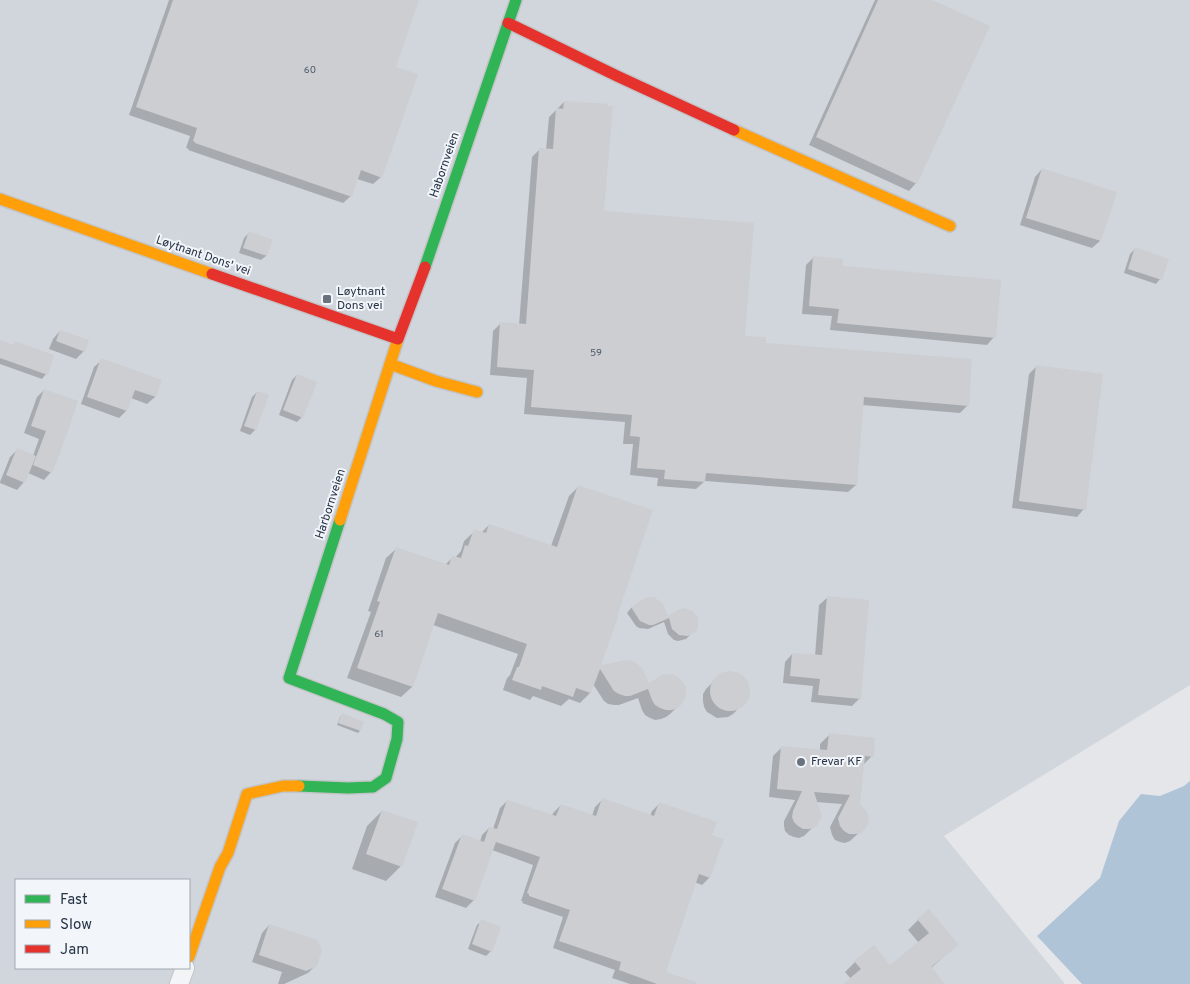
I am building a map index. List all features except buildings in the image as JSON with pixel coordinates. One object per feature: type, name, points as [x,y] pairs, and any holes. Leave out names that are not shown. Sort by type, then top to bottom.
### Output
[{"type":"main road","name":"Habornveien","points":[[398,339],[415,295],[516,0]]},
{"type":"main road","points":[[508,23],[710,118],[950,226]]},
{"type":"main road","name":"Løytnant Dons' vei","points":[[0,199],[398,339]]},
{"type":"main road","name":"Harbornveien","points":[[190,955],[220,866],[228,853],[247,794],[283,786],[373,787],[386,778],[396,740],[398,722],[384,714],[289,678],[398,339]]},
{"type":"main road","points":[[390,364],[436,381],[477,392]]},
{"type":"street","points":[[179,984],[185,969]]},
{"type":"shaded area","points":[[0,0],[1190,0],[1190,685],[944,836],[1065,984],[0,984]]},
{"type":"water","points":[[1190,781],[1190,984],[1082,984],[1037,936],[1100,878],[1119,821],[1141,794],[1160,796],[1184,786]]},
{"type":"traffic: fast","points":[[425,267],[516,0]]},
{"type":"traffic: fast","points":[[299,786],[373,787],[386,778],[397,739],[398,722],[384,714],[289,678],[340,520]]},
{"type":"traffic: slow","points":[[734,130],[950,226]]},
{"type":"traffic: slow","points":[[0,199],[212,274]]},
{"type":"traffic: slow","points":[[340,520],[398,339]]},
{"type":"traffic: slow","points":[[390,364],[436,381],[477,392]]},
{"type":"traffic: slow","points":[[190,954],[220,867],[228,853],[247,794],[283,786],[299,786]]},
{"type":"traffic: jam","points":[[508,23],[734,130]]},
{"type":"traffic: jam","points":[[212,274],[398,339],[425,267]]},
{"type":"place","name":"Løytnant Dons vei","points":[[327,299]]},
{"type":"place","name":"Frevar KF","points":[[801,762]]}]
